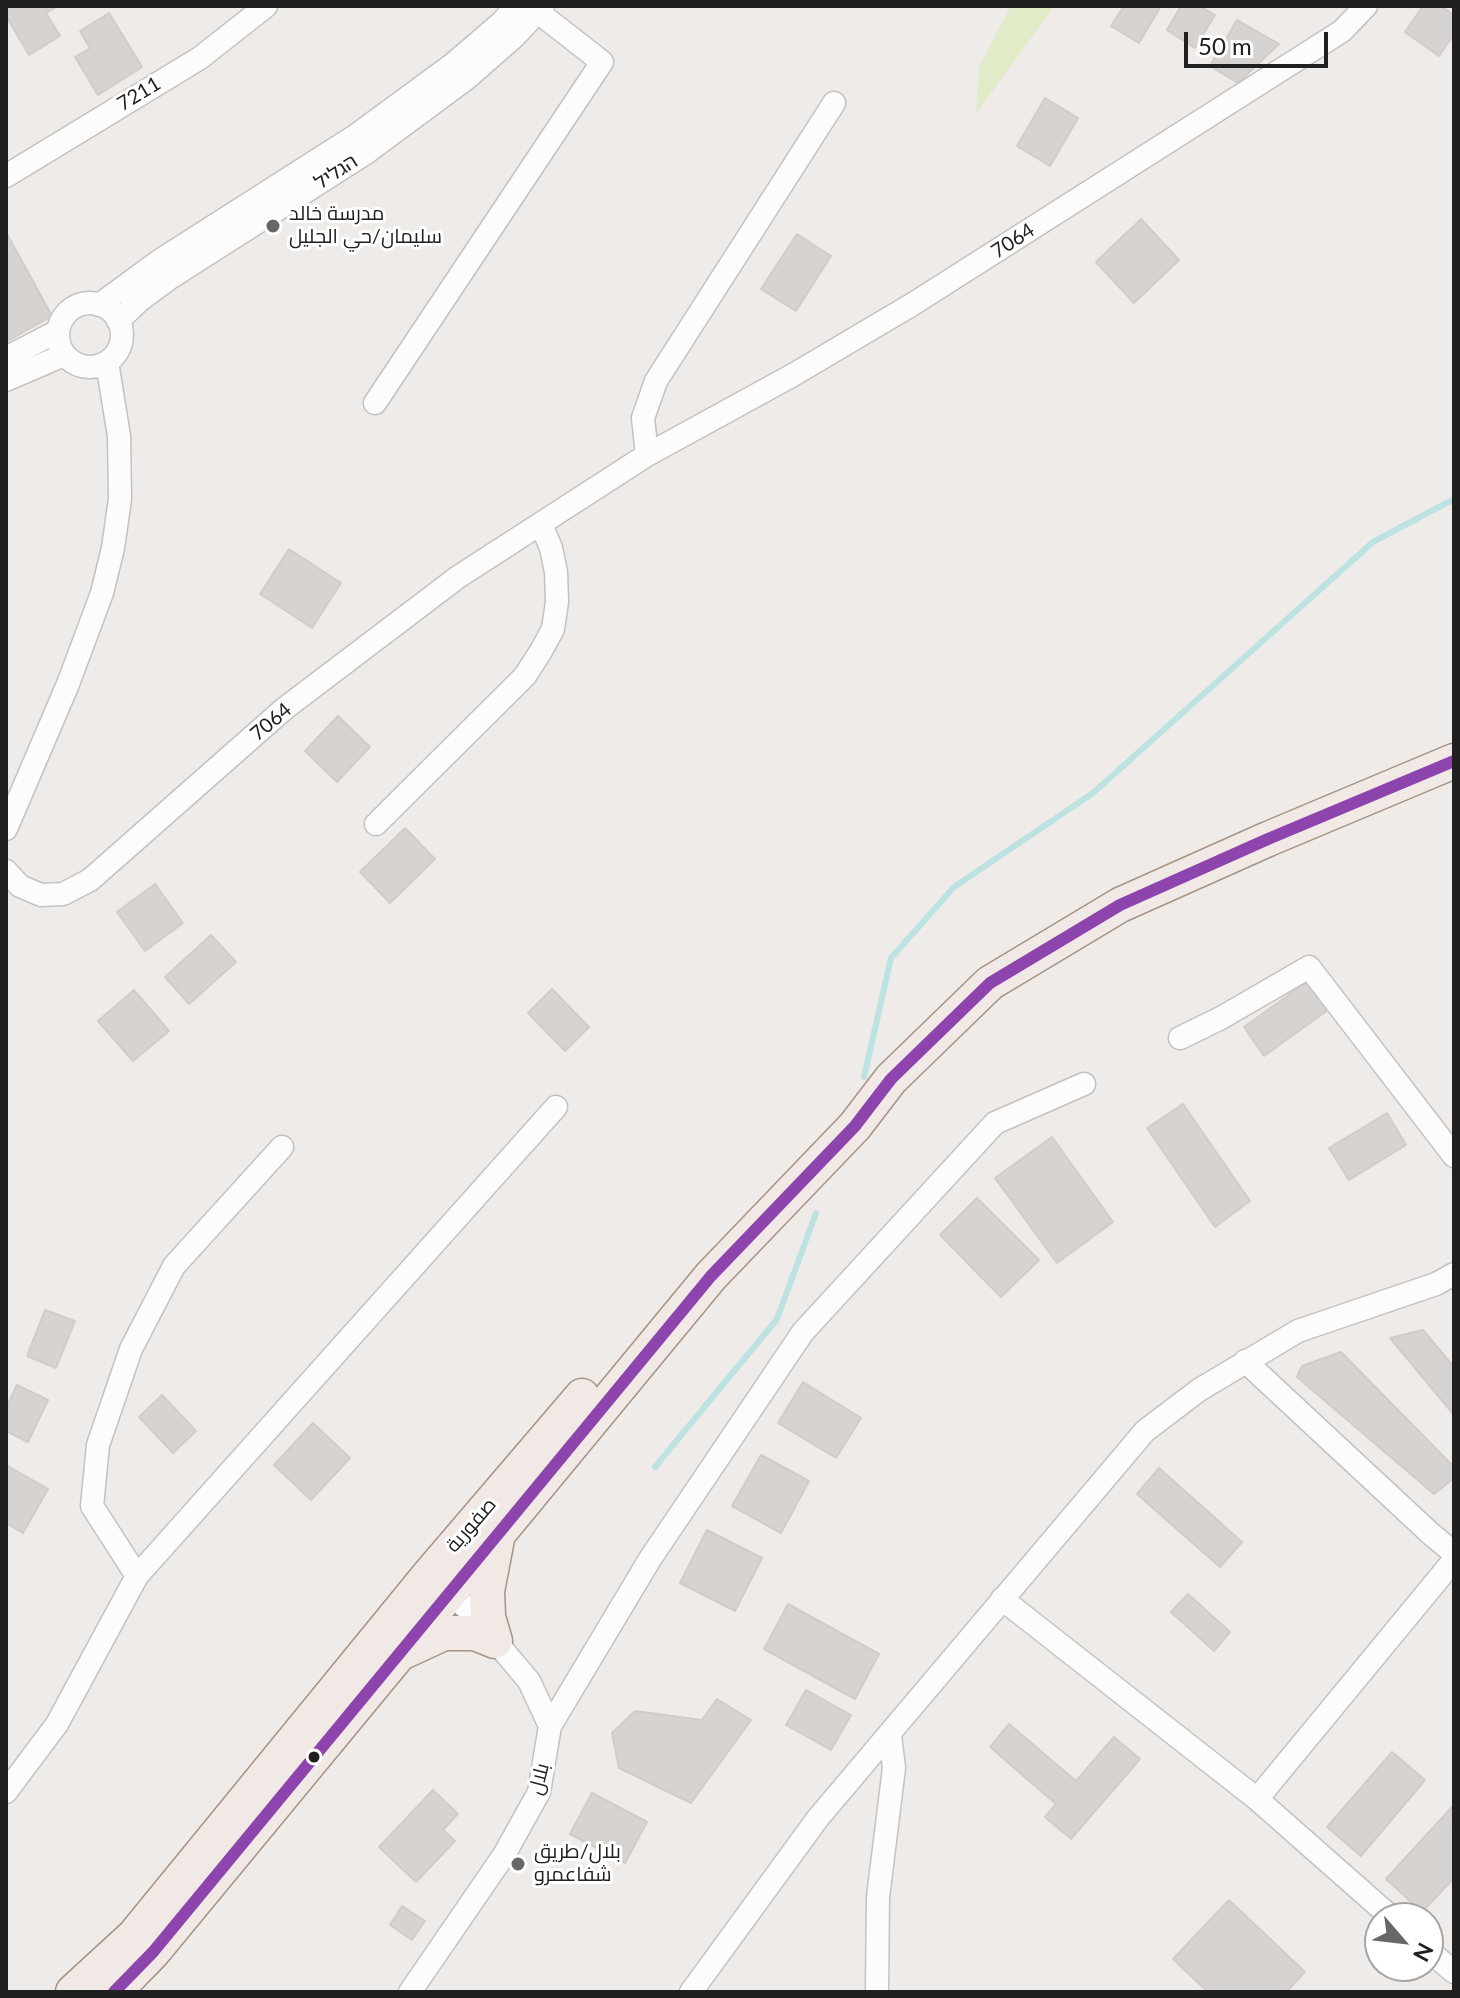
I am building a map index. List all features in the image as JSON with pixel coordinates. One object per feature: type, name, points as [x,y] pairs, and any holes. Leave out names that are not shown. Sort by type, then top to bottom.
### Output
[{"type":"main road","name":"صفورية","points":[[114,1992],[153,1952],[398,1655],[440,1583],[499,1532],[711,1276],[855,1126],[891,1079],[990,983],[1120,905],[1454,761]]},
{"type":"main road","name":"صفورية","points":[[73,1992],[134,1936],[440,1583],[696,1264],[848,1107],[891,1079]]},
{"type":"main road","points":[[495,1641],[488,1617],[487,1591],[499,1532]]},
{"type":"main road","points":[[398,1655],[444,1633],[475,1633],[495,1641]]},
{"type":"street","name":"7211","points":[[6,176],[200,58],[266,6]]},
{"type":"street","name":"7064","points":[[6,871],[20,886],[41,895],[63,894],[90,880],[284,709],[458,577],[647,455],[793,375],[913,304],[1342,31],[1366,6]]},
{"type":"street","points":[[375,403],[602,62],[532,8]]},
{"type":"street","name":"הגליל","points":[[99,305],[159,261],[355,136],[453,64],[502,22],[532,8]]},
{"type":"street","name":"הגליל","points":[[118,321],[170,278],[366,153],[453,89],[515,36],[532,8]]},
{"type":"street","points":[[647,455],[643,418],[656,381],[834,103]]},
{"type":"street","points":[[80,304],[99,305],[115,315],[118,321],[122,338],[118,351],[107,362],[87,368],[74,364],[64,355],[59,345],[58,331],[61,320],[70,310],[80,304]]},
{"type":"street","points":[[6,358],[58,331]]},
{"type":"street","points":[[6,380],[64,355]]},
{"type":"street","points":[[6,829],[68,684],[102,593],[113,548],[120,499],[119,436],[107,362]]},
{"type":"street","points":[[376,824],[525,676],[541,651],[553,629],[557,602],[556,572],[541,524]]},
{"type":"street","points":[[1180,1038],[1309,967],[1454,1156]]},
{"type":"street","points":[[550,1726],[650,1559],[803,1332],[995,1123],[1084,1084]]},
{"type":"street","points":[[6,1792],[57,1724],[137,1576],[556,1107]]},
{"type":"street","points":[[137,1576],[92,1506],[98,1445],[131,1349],[174,1266],[282,1147]]},
{"type":"street","points":[[691,1992],[818,1818],[1145,1431],[1199,1390],[1298,1331],[1436,1284],[1454,1274]]},
{"type":"street","points":[[1245,1361],[1454,1553]]},
{"type":"street","points":[[1257,1799],[1454,1560]]},
{"type":"street","points":[[440,1583],[529,1681],[550,1726]]},
{"type":"street","points":[[1002,1599],[1257,1799],[1374,1902]]},
{"type":"street","name":"بلال","points":[[410,1992],[504,1855],[539,1792],[550,1726]]},
{"type":"street","points":[[877,1992],[878,1897],[894,1768],[890,1735]]},
{"type":"green space","points":[[1011,6],[1054,6],[976,114],[979,67]]},
{"type":"building","points":[[6,6],[58,6],[46,13],[60,36],[29,55],[6,16]]},
{"type":"building","points":[[1124,6],[1161,6],[1139,43],[1111,26]]},
{"type":"building","points":[[1181,6],[1200,6],[1215,15],[1195,48],[1167,30]]},
{"type":"building","points":[[1423,6],[1441,6],[1454,15],[1454,34],[1439,56],[1405,32]]},
{"type":"building","points":[[109,13],[142,67],[98,95],[75,57],[90,48],[80,31]]},
{"type":"building","points":[[1237,20],[1279,44],[1238,83],[1210,66]]},
{"type":"building","points":[[1045,98],[1078,118],[1050,166],[1017,146]]},
{"type":"building","points":[[1141,219],[1179,260],[1134,303],[1096,262]]},
{"type":"building","points":[[797,234],[831,256],[796,311],[761,289]]},
{"type":"building","points":[[6,235],[52,316],[6,342]]},
{"type":"building","points":[[289,549],[341,583],[312,628],[260,594]]},
{"type":"building","points":[[338,716],[370,747],[337,782],[305,751]]},
{"type":"building","points":[[405,828],[435,859],[390,903],[360,872]]},
{"type":"building","points":[[155,884],[183,923],[145,951],[117,912]]},
{"type":"building","points":[[211,935],[236,962],[189,1004],[165,977]]},
{"type":"building","points":[[1308,981],[1328,1010],[1264,1056],[1244,1027]]},
{"type":"building","points":[[552,989],[589,1027],[565,1051],[528,1013]]},
{"type":"building","points":[[134,990],[169,1031],[133,1061],[98,1021]]},
{"type":"building","points":[[1183,1104],[1250,1201],[1215,1227],[1147,1128]]},
{"type":"building","points":[[1387,1113],[1406,1145],[1349,1180],[1329,1148]]},
{"type":"building","points":[[1052,1137],[1113,1222],[1057,1263],[995,1178]]},
{"type":"building","points":[[977,1198],[1039,1260],[1001,1297],[940,1235]]},
{"type":"building","points":[[45,1310],[75,1321],[56,1368],[27,1356]]},
{"type":"building","points":[[1423,1330],[1454,1367],[1454,1415],[1390,1338]]},
{"type":"building","points":[[1341,1352],[1454,1467],[1454,1478],[1434,1494],[1297,1377],[1302,1366]]},
{"type":"building","points":[[803,1382],[861,1418],[836,1458],[778,1423]]},
{"type":"building","points":[[17,1385],[48,1400],[28,1442],[6,1431],[6,1408]]},
{"type":"building","points":[[162,1395],[196,1431],[173,1453],[139,1417]]},
{"type":"building","points":[[313,1423],[350,1458],[311,1500],[274,1465]]},
{"type":"building","points":[[761,1455],[809,1481],[781,1533],[732,1506]]},
{"type":"building","points":[[6,1465],[48,1489],[23,1533],[6,1523]]},
{"type":"building","points":[[1159,1468],[1242,1542],[1220,1567],[1137,1494]]},
{"type":"building","points":[[707,1530],[762,1558],[735,1611],[680,1583]]},
{"type":"building","points":[[1188,1594],[1230,1632],[1214,1651],[1171,1612]]},
{"type":"building","points":[[788,1604],[879,1654],[855,1699],[764,1649]]},
{"type":"building","points":[[806,1690],[851,1715],[831,1750],[786,1725]]},
{"type":"building","points":[[717,1699],[751,1720],[691,1803],[619,1768],[612,1733],[635,1711],[702,1720]]},
{"type":"building","points":[[1009,1724],[1076,1781],[1114,1737],[1140,1759],[1071,1839],[1045,1817],[1056,1804],[990,1747]]},
{"type":"building","points":[[1392,1752],[1425,1780],[1361,1856],[1327,1827]]},
{"type":"building","points":[[433,1790],[458,1814],[443,1830],[455,1841],[416,1882],[379,1847]]},
{"type":"building","points":[[592,1793],[647,1822],[625,1863],[570,1834]]},
{"type":"building","points":[[1452,1807],[1454,1878],[1431,1902],[1411,1902],[1386,1879]]},
{"type":"building","points":[[1229,1900],[1305,1972],[1286,1992],[1208,1992],[1173,1959]]},
{"type":"building","points":[[402,1906],[425,1921],[412,1940],[390,1925]]},
{"type":"waterway","points":[[864,1077],[891,958],[954,887],[1093,793],[1373,542],[1454,499]]},
{"type":"waterway","points":[[655,1467],[777,1319],[816,1213]]},
{"type":"transit line","points":[[114,1992],[153,1952],[711,1276],[855,1126],[891,1079],[990,983],[1120,905],[1454,761]]},
{"type":"place","name":"مدرسة خالد سليمان/حي الجليل","points":[[273,226]]},
{"type":"place","name":"بلال/طريق شفاعمرو","points":[[518,1864]]}]
